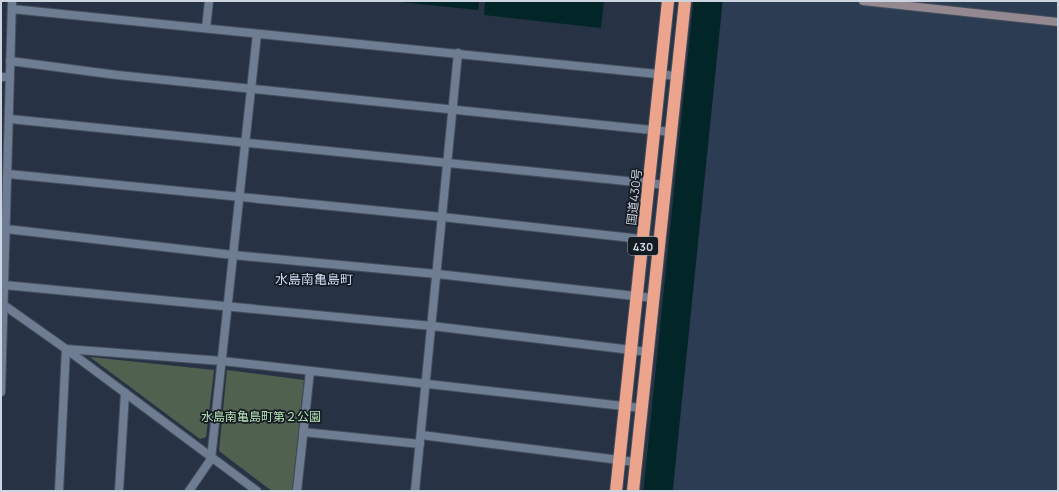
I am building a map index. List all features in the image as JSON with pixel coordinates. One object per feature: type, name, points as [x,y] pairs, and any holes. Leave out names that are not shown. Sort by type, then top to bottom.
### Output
[{"type":"highway","name":"国道430号","points":[[616,491],[668,1]]},
{"type":"highway","name":"430","points":[[633,491],[685,1]]},
{"type":"street","points":[[206,28],[209,1]]},
{"type":"street","points":[[862,1],[1058,22]]},
{"type":"street","points":[[1,392],[2,303],[4,285],[10,119],[12,5],[257,34],[677,76]]},
{"type":"street","points":[[189,491],[212,459],[257,34]]},
{"type":"street","points":[[415,491],[458,53]]},
{"type":"street","points":[[10,61],[117,75],[671,132]]},
{"type":"street","points":[[1,77],[10,77]]},
{"type":"street","points":[[10,119],[666,185]]},
{"type":"street","points":[[8,174],[442,217],[659,241]]},
{"type":"street","points":[[6,229],[233,255],[437,274],[653,298]]},
{"type":"street","points":[[4,285],[432,326],[648,352]]},
{"type":"street","points":[[2,303],[257,491]]},
{"type":"street","points":[[66,349],[222,361],[641,408]]},
{"type":"street","points":[[59,491],[66,349]]},
{"type":"street","points":[[297,491],[310,371]]},
{"type":"street","points":[[119,491],[125,393]]},
{"type":"street","points":[[303,432],[420,444]]},
{"type":"street","points":[[421,435],[635,462]]},
{"type":"shaded area","points":[[390,1],[479,1],[478,10]]},
{"type":"shaded area","points":[[485,1],[604,1],[601,28],[484,15]]},
{"type":"shaded area","points":[[723,1],[1058,1],[1058,491],[673,491]]},
{"type":"green space","points":[[90,357],[214,370],[206,437],[200,439]]},
{"type":"green space","name":"水島南亀島町第２公園","points":[[227,370],[304,380],[292,491],[272,491],[219,451]]},
{"type":"waterway","points":[[658,491],[708,1]]},
{"type":"waterway","points":[[668,491],[718,1]]},
{"type":"district","name":"水島南亀島町","points":[[314,279]]}]
